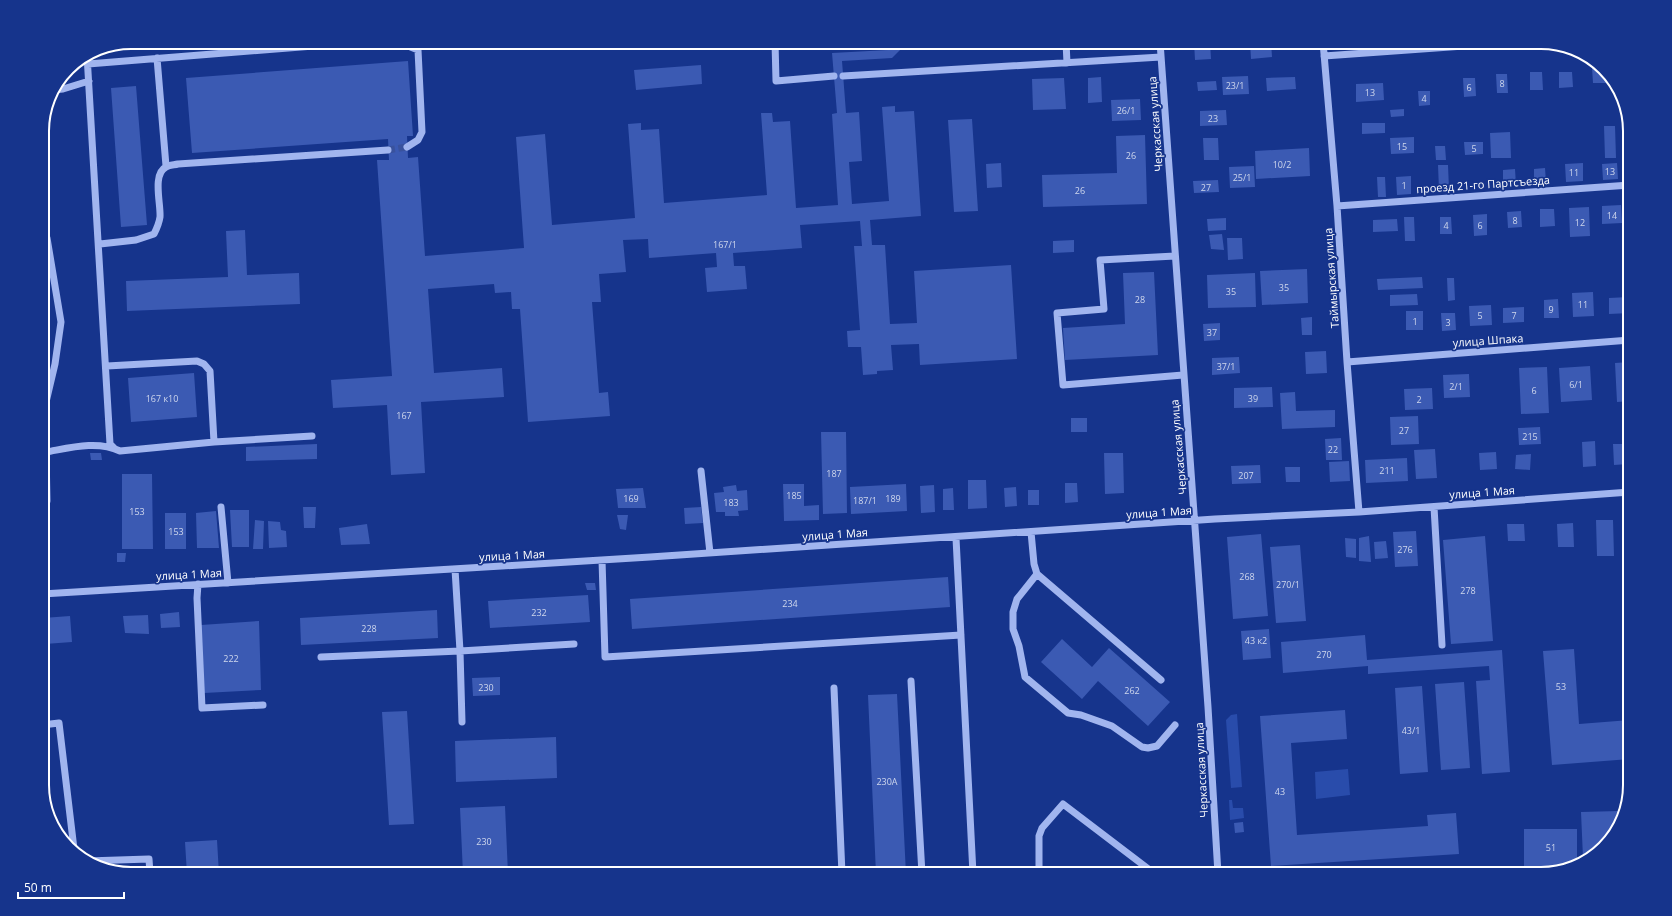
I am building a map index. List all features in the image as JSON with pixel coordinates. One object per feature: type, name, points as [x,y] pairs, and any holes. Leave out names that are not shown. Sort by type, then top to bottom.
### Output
[{"type":"street","points":[[114,448],[110,444],[100,244],[88,64],[273,49]]},
{"type":"street","points":[[407,147],[418,140],[422,132],[418,50],[416,49]]},
{"type":"street","points":[[775,49],[776,81],[834,76]]},
{"type":"street","points":[[1066,49],[1067,63]]},
{"type":"street","name":"Черкасская улица","points":[[1160,49],[1183,375],[1195,520],[1218,867]]},
{"type":"street","name":"Таймырская улица","points":[[1324,49],[1337,206],[1347,362],[1359,512]]},
{"type":"street","points":[[1324,56],[1422,49]]},
{"type":"street","points":[[843,76],[1161,57]]},
{"type":"street","points":[[157,58],[166,166]]},
{"type":"street","points":[[60,89],[89,81]]},
{"type":"street","points":[[100,244],[136,240],[154,234],[159,225],[160,216],[158,183],[160,172],[166,166],[388,150]]},
{"type":"street","name":"проезд 21-го Партсъезда","points":[[1337,206],[1623,186]]},
{"type":"street","points":[[49,244],[61,322],[56,364],[49,392]]},
{"type":"street","points":[[1175,256],[1100,260],[1104,309],[1057,313],[1063,385],[1183,375]]},
{"type":"street","name":"улица Шпака","points":[[1347,362],[1623,341]]},
{"type":"street","points":[[107,366],[197,361],[204,364],[210,371],[214,442]]},
{"type":"street","points":[[49,452],[90,445],[114,448],[120,451],[214,442],[312,436]]},
{"type":"street","points":[[701,471],[710,553]]},
{"type":"street","name":"улица 1 Мая","points":[[49,594],[956,538],[1195,520],[1359,512],[1623,492]]},
{"type":"street","points":[[1434,506],[1442,645]]},
{"type":"street","points":[[222,507],[228,583]]},
{"type":"street","points":[[1031,532],[1034,564],[1037,574],[1161,680]]},
{"type":"street","points":[[956,538],[973,867]]},
{"type":"street","points":[[602,560],[605,657],[961,635]]},
{"type":"street","points":[[455,569],[460,652],[462,722]]},
{"type":"street","points":[[1037,574],[1017,598],[1013,612],[1013,629],[1019,646],[1025,677],[1068,714],[1081,715],[1112,726],[1142,747],[1148,748],[1157,746],[1175,725]]},
{"type":"street","points":[[198,584],[197,598],[202,708],[263,705]]},
{"type":"street","points":[[321,657],[460,652],[574,644]]},
{"type":"street","points":[[911,682],[922,867]]},
{"type":"street","points":[[834,688],[842,867]]},
{"type":"street","points":[[49,724],[59,723],[73,843]]},
{"type":"street","points":[[1040,867],[1039,836],[1042,828],[1063,804],[1146,867]]},
{"type":"street","points":[[98,861],[149,859],[150,867]]},
{"type":"shaded area","points":[[1237,714],[1242,787],[1231,788],[1226,720],[1231,715]]},
{"type":"shaded area","points":[[1348,769],[1350,795],[1316,799],[1315,772]]},
{"type":"shaded area","points":[[1229,800],[1232,800],[1233,808],[1243,808],[1244,818],[1230,820]]},
{"type":"building","points":[[901,49],[892,58],[842,61],[846,113],[859,112],[862,161],[849,162],[852,204],[889,201],[882,107],[895,106],[895,112],[914,111],[921,216],[870,220],[872,245],[885,245],[890,324],[917,323],[914,271],[1011,265],[1017,359],[920,365],[919,344],[891,345],[893,370],[877,371],[877,374],[863,375],[861,347],[848,347],[847,331],[860,330],[854,246],[862,246],[860,221],[800,225],[802,248],[733,253],[734,266],[745,266],[747,289],[707,292],[705,268],[717,267],[716,253],[649,258],[648,239],[623,240],[626,272],[599,274],[601,302],[592,302],[599,393],[608,392],[610,416],[528,422],[520,309],[512,309],[511,292],[495,293],[494,284],[428,289],[434,373],[502,368],[504,397],[421,402],[425,473],[391,475],[387,405],[333,408],[331,380],[392,376],[377,160],[389,160],[388,139],[192,153],[186,78],[408,61],[413,136],[407,136],[408,158],[418,157],[425,256],[524,248],[516,137],[545,134],[552,225],[635,218],[628,124],[641,123],[641,130],[659,129],[664,203],[767,195],[761,113],[772,113],[773,122],[790,121],[796,208],[838,205],[832,114],[837,113],[832,53]]},
{"type":"building","points":[[1194,49],[1210,49],[1211,59],[1195,60]]},
{"type":"building","points":[[1250,49],[1271,49],[1272,57],[1251,59]]},
{"type":"building","points":[[701,65],[702,84],[636,90],[634,70]]},
{"type":"building","points":[[1592,68],[1603,77],[1607,83],[1593,83]]},
{"type":"building","points":[[1530,72],[1542,72],[1543,90],[1530,90]]},
{"type":"building","points":[[1559,72],[1572,72],[1573,87],[1559,88]]},
{"type":"building","points":[[1496,74],[1507,74],[1508,93],[1497,93]]},
{"type":"building","points":[[1248,76],[1249,94],[1223,95],[1222,77]]},
{"type":"building","points":[[1101,77],[1102,102],[1088,103],[1088,78]]},
{"type":"building","points":[[1295,77],[1296,89],[1267,91],[1266,78]]},
{"type":"building","points":[[1064,78],[1066,109],[1033,110],[1032,79]]},
{"type":"building","points":[[1463,78],[1475,78],[1476,96],[1464,97]]},
{"type":"building","points":[[1216,81],[1217,90],[1198,91],[1197,82]]},
{"type":"building","points":[[1383,83],[1384,100],[1356,102],[1356,84]]},
{"type":"building","points":[[136,86],[147,225],[121,227],[111,88]]},
{"type":"building","points":[[1418,91],[1430,91],[1430,105],[1419,106]]},
{"type":"building","points":[[1140,99],[1141,120],[1112,121],[1111,100]]},
{"type":"building","points":[[1404,109],[1404,116],[1391,117],[1390,110]]},
{"type":"building","points":[[1226,110],[1227,125],[1200,126],[1200,111]]},
{"type":"building","points":[[972,119],[978,211],[954,212],[948,120]]},
{"type":"building","points":[[1362,123],[1385,123],[1385,133],[1362,134]]},
{"type":"building","points":[[1604,126],[1615,126],[1616,158],[1605,158]]},
{"type":"building","points":[[1510,132],[1511,158],[1491,158],[1490,133]]},
{"type":"building","points":[[1145,135],[1147,204],[1043,207],[1042,175],[1117,173],[1116,136]]},
{"type":"building","points":[[1414,137],[1414,153],[1391,154],[1390,138]]},
{"type":"building","points":[[1203,138],[1218,138],[1219,160],[1204,160]]},
{"type":"building","points":[[1464,142],[1483,142],[1483,154],[1465,155]]},
{"type":"building","points":[[1435,146],[1445,146],[1446,160],[1436,160]]},
{"type":"building","points":[[1309,148],[1310,176],[1256,179],[1255,151]]},
{"type":"building","points":[[1622,159],[1623,159],[1623,181]]},
{"type":"building","points":[[1001,163],[1002,187],[987,188],[986,164]]},
{"type":"building","points":[[1583,163],[1583,181],[1566,182],[1565,164]]},
{"type":"building","points":[[1617,163],[1618,179],[1603,180],[1602,164]]},
{"type":"building","points":[[1438,165],[1448,165],[1449,189],[1439,190]]},
{"type":"building","points":[[1254,166],[1255,187],[1230,188],[1229,167]]},
{"type":"building","points":[[1545,168],[1546,182],[1534,183],[1534,169]]},
{"type":"building","points":[[1515,169],[1516,185],[1503,186],[1503,170]]},
{"type":"building","points":[[1411,176],[1411,194],[1397,195],[1396,177]]},
{"type":"building","points":[[1377,177],[1385,177],[1386,197],[1378,197]]},
{"type":"building","points":[[1218,180],[1219,192],[1194,193],[1193,181]]},
{"type":"building","points":[[1621,205],[1622,223],[1602,224],[1602,206]]},
{"type":"building","points":[[1589,207],[1590,236],[1570,237],[1569,208]]},
{"type":"building","points":[[1540,209],[1554,209],[1555,226],[1540,227]]},
{"type":"building","points":[[1521,211],[1522,227],[1508,228],[1507,212]]},
{"type":"building","points":[[1487,214],[1487,235],[1474,236],[1473,215]]},
{"type":"building","points":[[1404,217],[1414,217],[1415,241],[1405,241]]},
{"type":"building","points":[[1440,217],[1451,217],[1452,234],[1440,234]]},
{"type":"building","points":[[1226,218],[1226,230],[1208,231],[1207,219]]},
{"type":"building","points":[[1397,219],[1398,231],[1373,232],[1373,220]]},
{"type":"building","points":[[245,230],[247,275],[299,273],[300,304],[127,311],[126,281],[228,277],[226,231]]},
{"type":"building","points":[[1222,234],[1224,250],[1211,249],[1209,235]]},
{"type":"building","points":[[1227,238],[1242,238],[1243,259],[1228,260]]},
{"type":"building","points":[[1074,240],[1074,252],[1053,253],[1053,241]]},
{"type":"building","points":[[1307,269],[1308,303],[1262,305],[1260,271]]},
{"type":"building","points":[[1154,272],[1158,355],[1065,360],[1063,328],[1125,324],[1123,273]]},
{"type":"building","points":[[1255,273],[1256,307],[1208,308],[1207,275]]},
{"type":"building","points":[[1422,277],[1423,288],[1378,290],[1377,279]]},
{"type":"building","points":[[1447,278],[1454,278],[1455,300],[1448,301]]},
{"type":"building","points":[[1593,292],[1594,316],[1573,317],[1572,293]]},
{"type":"building","points":[[1417,294],[1418,305],[1390,306],[1390,295]]},
{"type":"building","points":[[1623,297],[1623,313],[1609,314],[1609,298]]},
{"type":"building","points":[[1558,299],[1559,318],[1544,318],[1544,300]]},
{"type":"building","points":[[1491,305],[1492,325],[1470,326],[1469,306]]},
{"type":"building","points":[[1524,307],[1524,322],[1503,323],[1503,308]]},
{"type":"building","points":[[1406,311],[1423,311],[1423,330],[1406,330]]},
{"type":"building","points":[[1441,313],[1455,313],[1456,330],[1442,331]]},
{"type":"building","points":[[1312,317],[1312,335],[1302,335],[1301,318]]},
{"type":"building","points":[[1220,323],[1220,340],[1204,341],[1203,324]]},
{"type":"building","points":[[1326,351],[1327,373],[1306,374],[1305,352]]},
{"type":"building","points":[[1239,357],[1240,373],[1212,375],[1212,358]]},
{"type":"building","points":[[1623,362],[1623,402],[1617,402],[1615,363]]},
{"type":"building","points":[[1590,366],[1592,400],[1561,402],[1559,368]]},
{"type":"building","points":[[1547,367],[1549,413],[1521,414],[1519,368]]},
{"type":"building","points":[[194,373],[197,417],[131,422],[128,378]]},
{"type":"building","points":[[1469,374],[1470,397],[1444,398],[1443,375]]},
{"type":"building","points":[[1272,387],[1273,407],[1234,408],[1234,388]]},
{"type":"building","points":[[1432,388],[1433,409],[1405,410],[1404,389]]},
{"type":"building","points":[[1295,392],[1296,411],[1335,410],[1335,427],[1282,429],[1280,393]]},
{"type":"building","points":[[1418,416],[1419,444],[1391,445],[1390,417]]},
{"type":"building","points":[[1071,418],[1087,418],[1087,432],[1071,432]]},
{"type":"building","points":[[1540,427],[1541,444],[1519,445],[1518,428]]},
{"type":"building","points":[[821,432],[846,432],[847,513],[823,514]]},
{"type":"building","points":[[1341,438],[1342,460],[1326,460],[1325,439]]},
{"type":"building","points":[[1595,441],[1596,466],[1583,467],[1582,442]]},
{"type":"building","points":[[317,444],[317,459],[246,461],[246,447]]},
{"type":"building","points":[[1613,444],[1623,444],[1623,464],[1614,465]]},
{"type":"building","points":[[1435,449],[1437,478],[1416,479],[1414,450]]},
{"type":"building","points":[[1496,452],[1497,469],[1480,470],[1479,453]]},
{"type":"building","points":[[90,453],[101,453],[102,460],[91,460]]},
{"type":"building","points":[[1104,453],[1123,453],[1124,493],[1105,494]]},
{"type":"building","points":[[1531,454],[1530,470],[1515,469],[1516,455]]},
{"type":"building","points":[[1407,458],[1408,481],[1366,483],[1365,460]]},
{"type":"building","points":[[1349,461],[1350,481],[1330,482],[1329,462]]},
{"type":"building","points":[[1260,465],[1261,483],[1232,484],[1231,466]]},
{"type":"building","points":[[1285,467],[1300,467],[1300,482],[1286,482]]},
{"type":"building","points":[[122,474],[152,474],[153,549],[122,549]]},
{"type":"building","points":[[968,480],[986,480],[987,508],[968,509]]},
{"type":"building","points":[[1065,483],[1077,483],[1078,502],[1065,503]]},
{"type":"building","points":[[783,484],[804,484],[804,506],[819,505],[819,520],[784,521]]},
{"type":"building","points":[[906,484],[907,511],[851,514],[850,487]]},
{"type":"building","points":[[736,485],[737,491],[747,490],[748,510],[738,511],[739,516],[725,516],[725,512],[716,512],[714,493],[724,492],[723,487]]},
{"type":"building","points":[[934,485],[935,512],[921,513],[920,486]]},
{"type":"building","points":[[1016,487],[1017,506],[1005,507],[1004,488]]},
{"type":"building","points":[[643,488],[646,508],[618,508],[616,489]]},
{"type":"building","points":[[953,488],[954,510],[943,510],[943,489]]},
{"type":"building","points":[[1028,490],[1039,490],[1039,505],[1028,505]]},
{"type":"building","points":[[303,507],[316,507],[315,528],[304,528]]},
{"type":"building","points":[[701,507],[703,523],[685,524],[684,508]]},
{"type":"building","points":[[230,510],[249,510],[249,547],[232,547]]},
{"type":"building","points":[[216,511],[219,548],[197,548],[196,513]]},
{"type":"building","points":[[165,513],[186,513],[186,549],[165,549]]},
{"type":"building","points":[[617,515],[628,515],[626,530],[620,529]]},
{"type":"building","points":[[255,520],[264,521],[263,549],[253,549]]},
{"type":"building","points":[[1596,520],[1613,520],[1614,556],[1597,556]]},
{"type":"building","points":[[268,521],[280,522],[281,530],[286,531],[287,547],[269,548]]},
{"type":"building","points":[[1573,523],[1574,547],[1558,547],[1557,524]]},
{"type":"building","points":[[367,524],[370,544],[341,545],[339,528]]},
{"type":"building","points":[[1507,524],[1524,524],[1525,541],[1508,541]]},
{"type":"building","points":[[1416,531],[1418,566],[1395,567],[1393,532]]},
{"type":"building","points":[[1261,534],[1268,616],[1233,619],[1227,537]]},
{"type":"building","points":[[1369,536],[1371,562],[1359,561],[1359,538]]},
{"type":"building","points":[[1485,536],[1493,641],[1451,644],[1443,540]]},
{"type":"building","points":[[1345,538],[1356,539],[1356,558],[1346,557]]},
{"type":"building","points":[[1386,541],[1388,558],[1375,559],[1374,542]]},
{"type":"building","points":[[1300,545],[1306,621],[1276,623],[1270,547]]},
{"type":"building","points":[[117,553],[126,553],[125,562],[117,562]]},
{"type":"building","points":[[948,577],[950,607],[632,629],[630,599]]},
{"type":"building","points":[[585,583],[595,583],[596,590],[587,590]]},
{"type":"building","points":[[588,595],[590,622],[490,628],[488,601]]},
{"type":"building","points":[[437,610],[438,638],[301,645],[300,618]]},
{"type":"building","points":[[179,612],[180,627],[161,628],[160,614]]},
{"type":"building","points":[[148,615],[149,634],[125,633],[123,616]]},
{"type":"building","points":[[70,616],[72,642],[49,644],[49,618]]},
{"type":"building","points":[[259,621],[261,690],[204,693],[201,625]]},
{"type":"building","points":[[1269,629],[1271,658],[1243,660],[1241,631]]},
{"type":"building","points":[[1365,635],[1367,660],[1502,650],[1510,772],[1482,774],[1476,681],[1490,680],[1489,666],[1368,674],[1368,666],[1283,673],[1281,642]]},
{"type":"building","points":[[1062,639],[1092,667],[1109,648],[1170,702],[1148,726],[1098,681],[1082,699],[1041,662]]},
{"type":"building","points":[[1574,649],[1579,724],[1623,721],[1623,760],[1552,765],[1543,651]]},
{"type":"building","points":[[500,677],[500,695],[473,696],[472,678]]},
{"type":"building","points":[[1464,682],[1470,768],[1441,770],[1435,684]]},
{"type":"building","points":[[1422,686],[1428,772],[1400,774],[1395,688]]},
{"type":"building","points":[[897,694],[906,867],[876,867],[868,695]]},
{"type":"building","points":[[1345,710],[1347,739],[1291,743],[1297,835],[1428,826],[1427,815],[1456,813],[1459,854],[1271,866],[1260,716]]},
{"type":"building","points":[[407,711],[414,824],[389,825],[382,712]]},
{"type":"building","points":[[556,737],[557,778],[456,782],[455,741]]},
{"type":"building","points":[[505,806],[508,867],[463,867],[460,808]]},
{"type":"building","points":[[1619,811],[1615,821],[1606,835],[1599,843],[1583,855],[1581,812]]},
{"type":"building","points":[[1243,822],[1244,832],[1235,833],[1234,823]]},
{"type":"building","points":[[1524,829],[1577,829],[1577,859],[1552,866],[1524,867]]},
{"type":"building","points":[[217,840],[219,867],[187,867],[185,842]]},
{"type":"tunnel","points":[[388,150],[407,147]]}]
